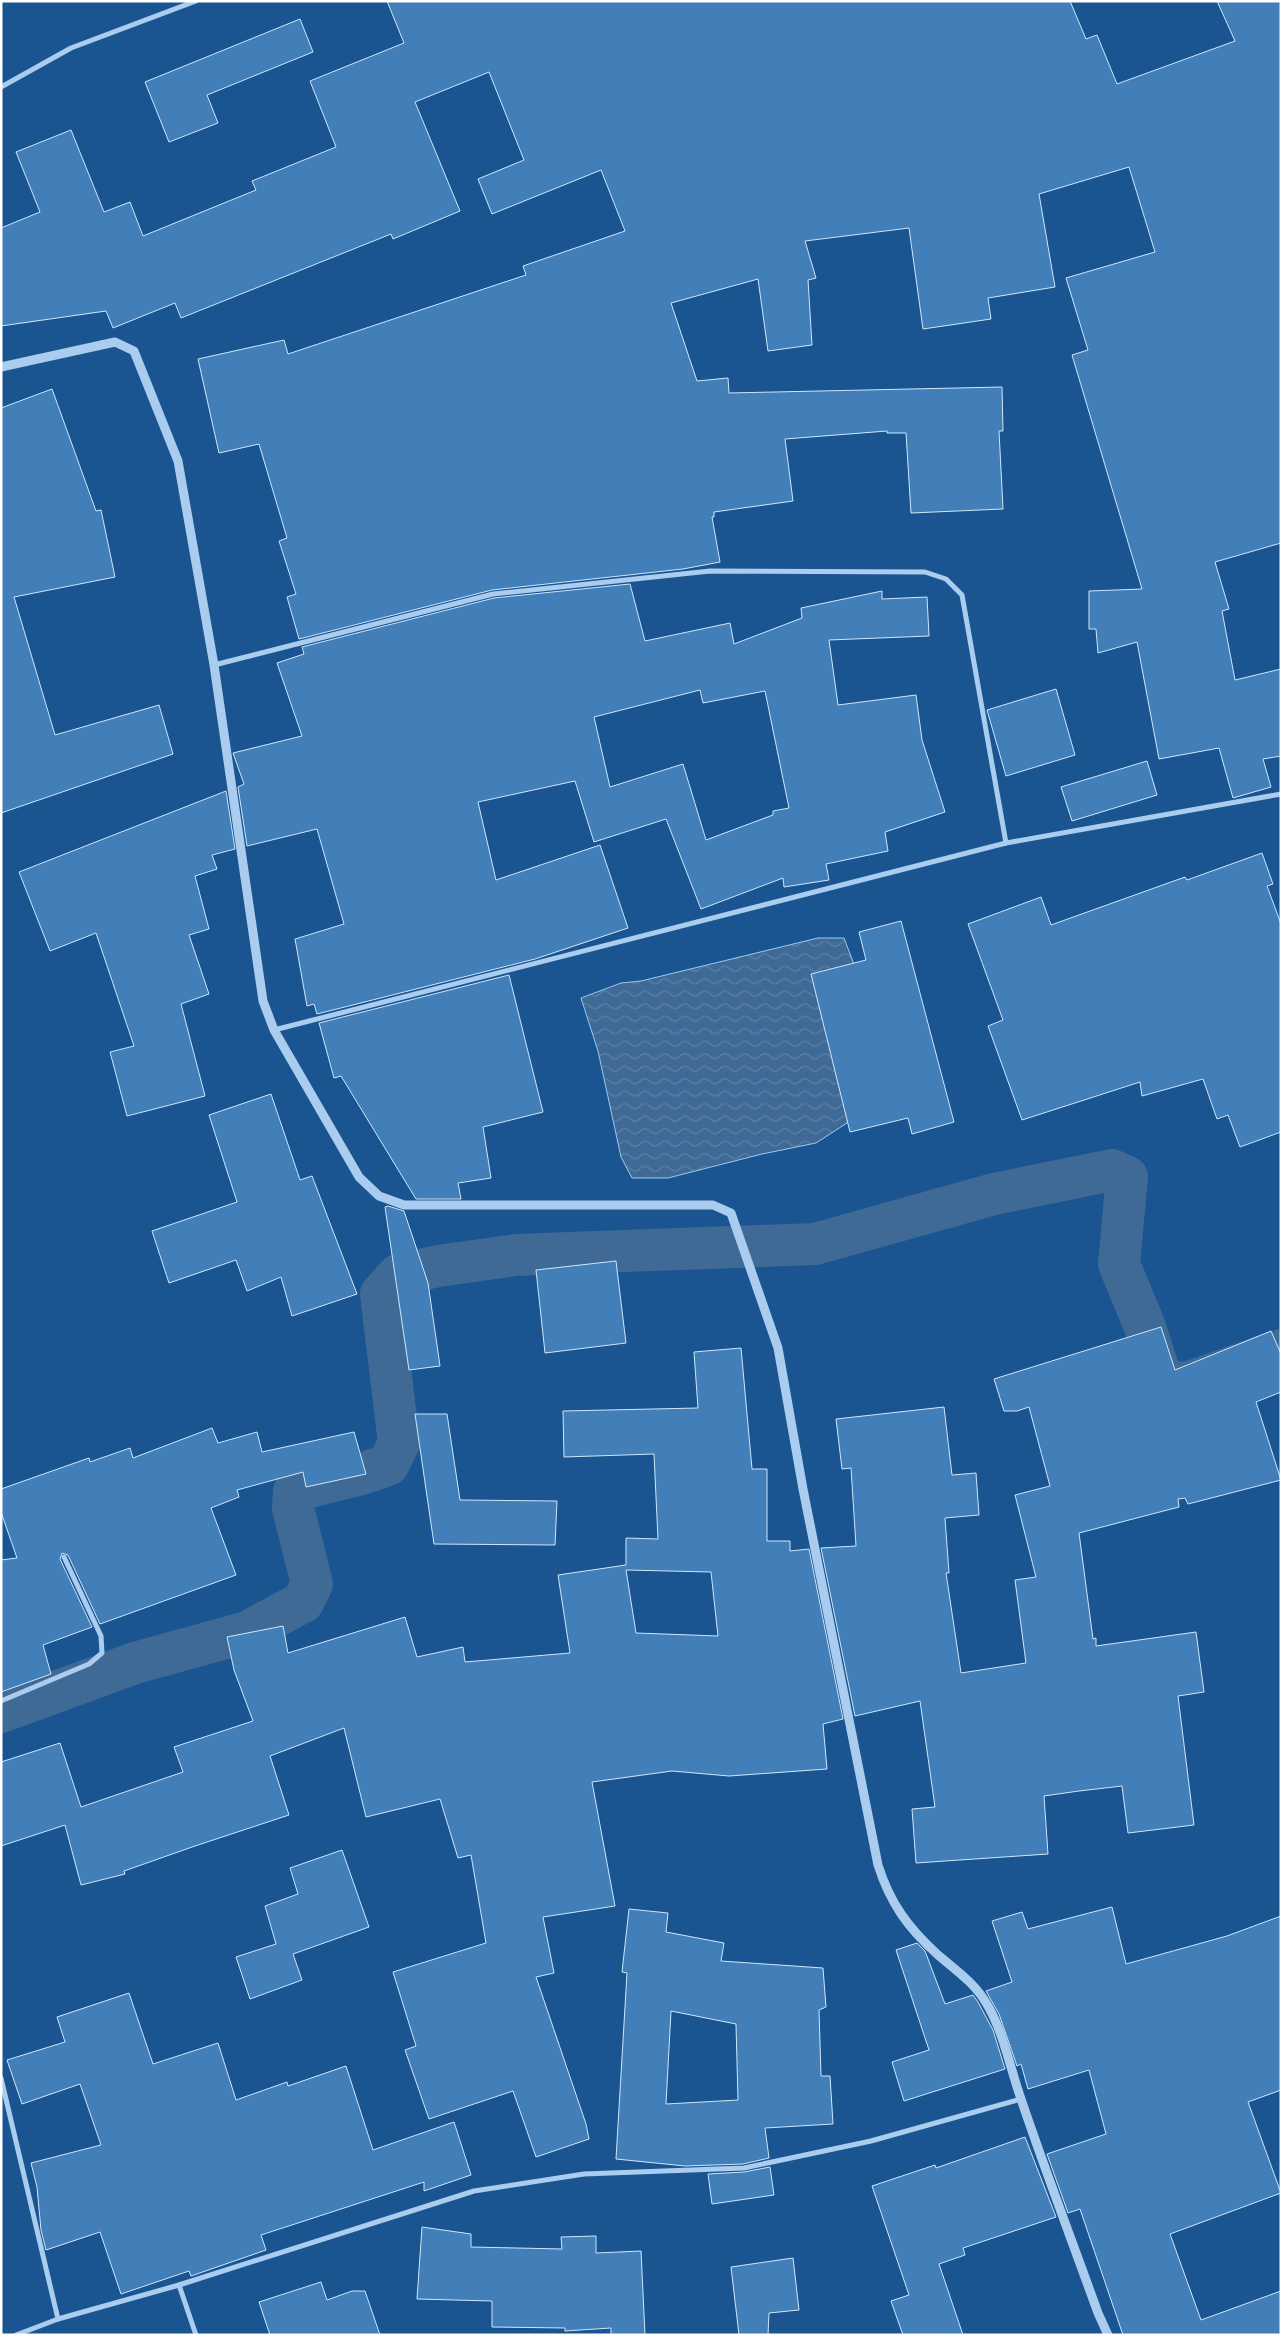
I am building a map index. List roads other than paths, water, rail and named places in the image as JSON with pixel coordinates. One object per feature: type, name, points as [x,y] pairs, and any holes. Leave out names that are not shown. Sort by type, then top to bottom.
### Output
[{"type":"street","points":[[1,87],[71,48],[196,1]]},
{"type":"street","points":[[1,367],[115,342],[134,351],[178,461],[214,665],[263,1001],[274,1030],[359,1177],[379,1196],[404,1206],[713,1205],[731,1213],[756,1280],[778,1348],[813,1537],[878,1865],[886,1890],[896,1909],[915,1933],[967,1978],[984,1997],[995,2018],[1020,2099],[1098,2313],[1108,2335]]},
{"type":"street","points":[[214,665],[493,594],[710,571],[925,572],[946,579],[962,595],[1006,843]]},
{"type":"street","points":[[274,1030],[1006,843],[1281,794]]},
{"type":"street","points":[[1,1701],[89,1664],[102,1652],[101,1636],[64,1557]]},
{"type":"street","points":[[1,2078],[58,2319]]},
{"type":"street","points":[[16,2335],[58,2319],[179,2285],[474,2191],[584,2174],[744,2168],[871,2141],[1020,2099]]},
{"type":"street","points":[[179,2285],[196,2335]]},
{"type":"water","points":[[818,938],[844,938],[855,967],[855,1108],[847,1123],[816,1143],[762,1154],[668,1178],[632,1178],[621,1157],[598,1051],[581,998],[621,983],[641,981]]},
{"type":"waterway","points":[[1,1712],[135,1663],[247,1632],[303,1602],[312,1584],[293,1508],[294,1491],[358,1475],[388,1465],[399,1443],[381,1294],[398,1275],[438,1266],[516,1255],[815,1244],[994,1194],[1112,1170],[1127,1177],[1119,1264],[1145,1327],[1162,1381],[1186,1383],[1281,1350]]}]
